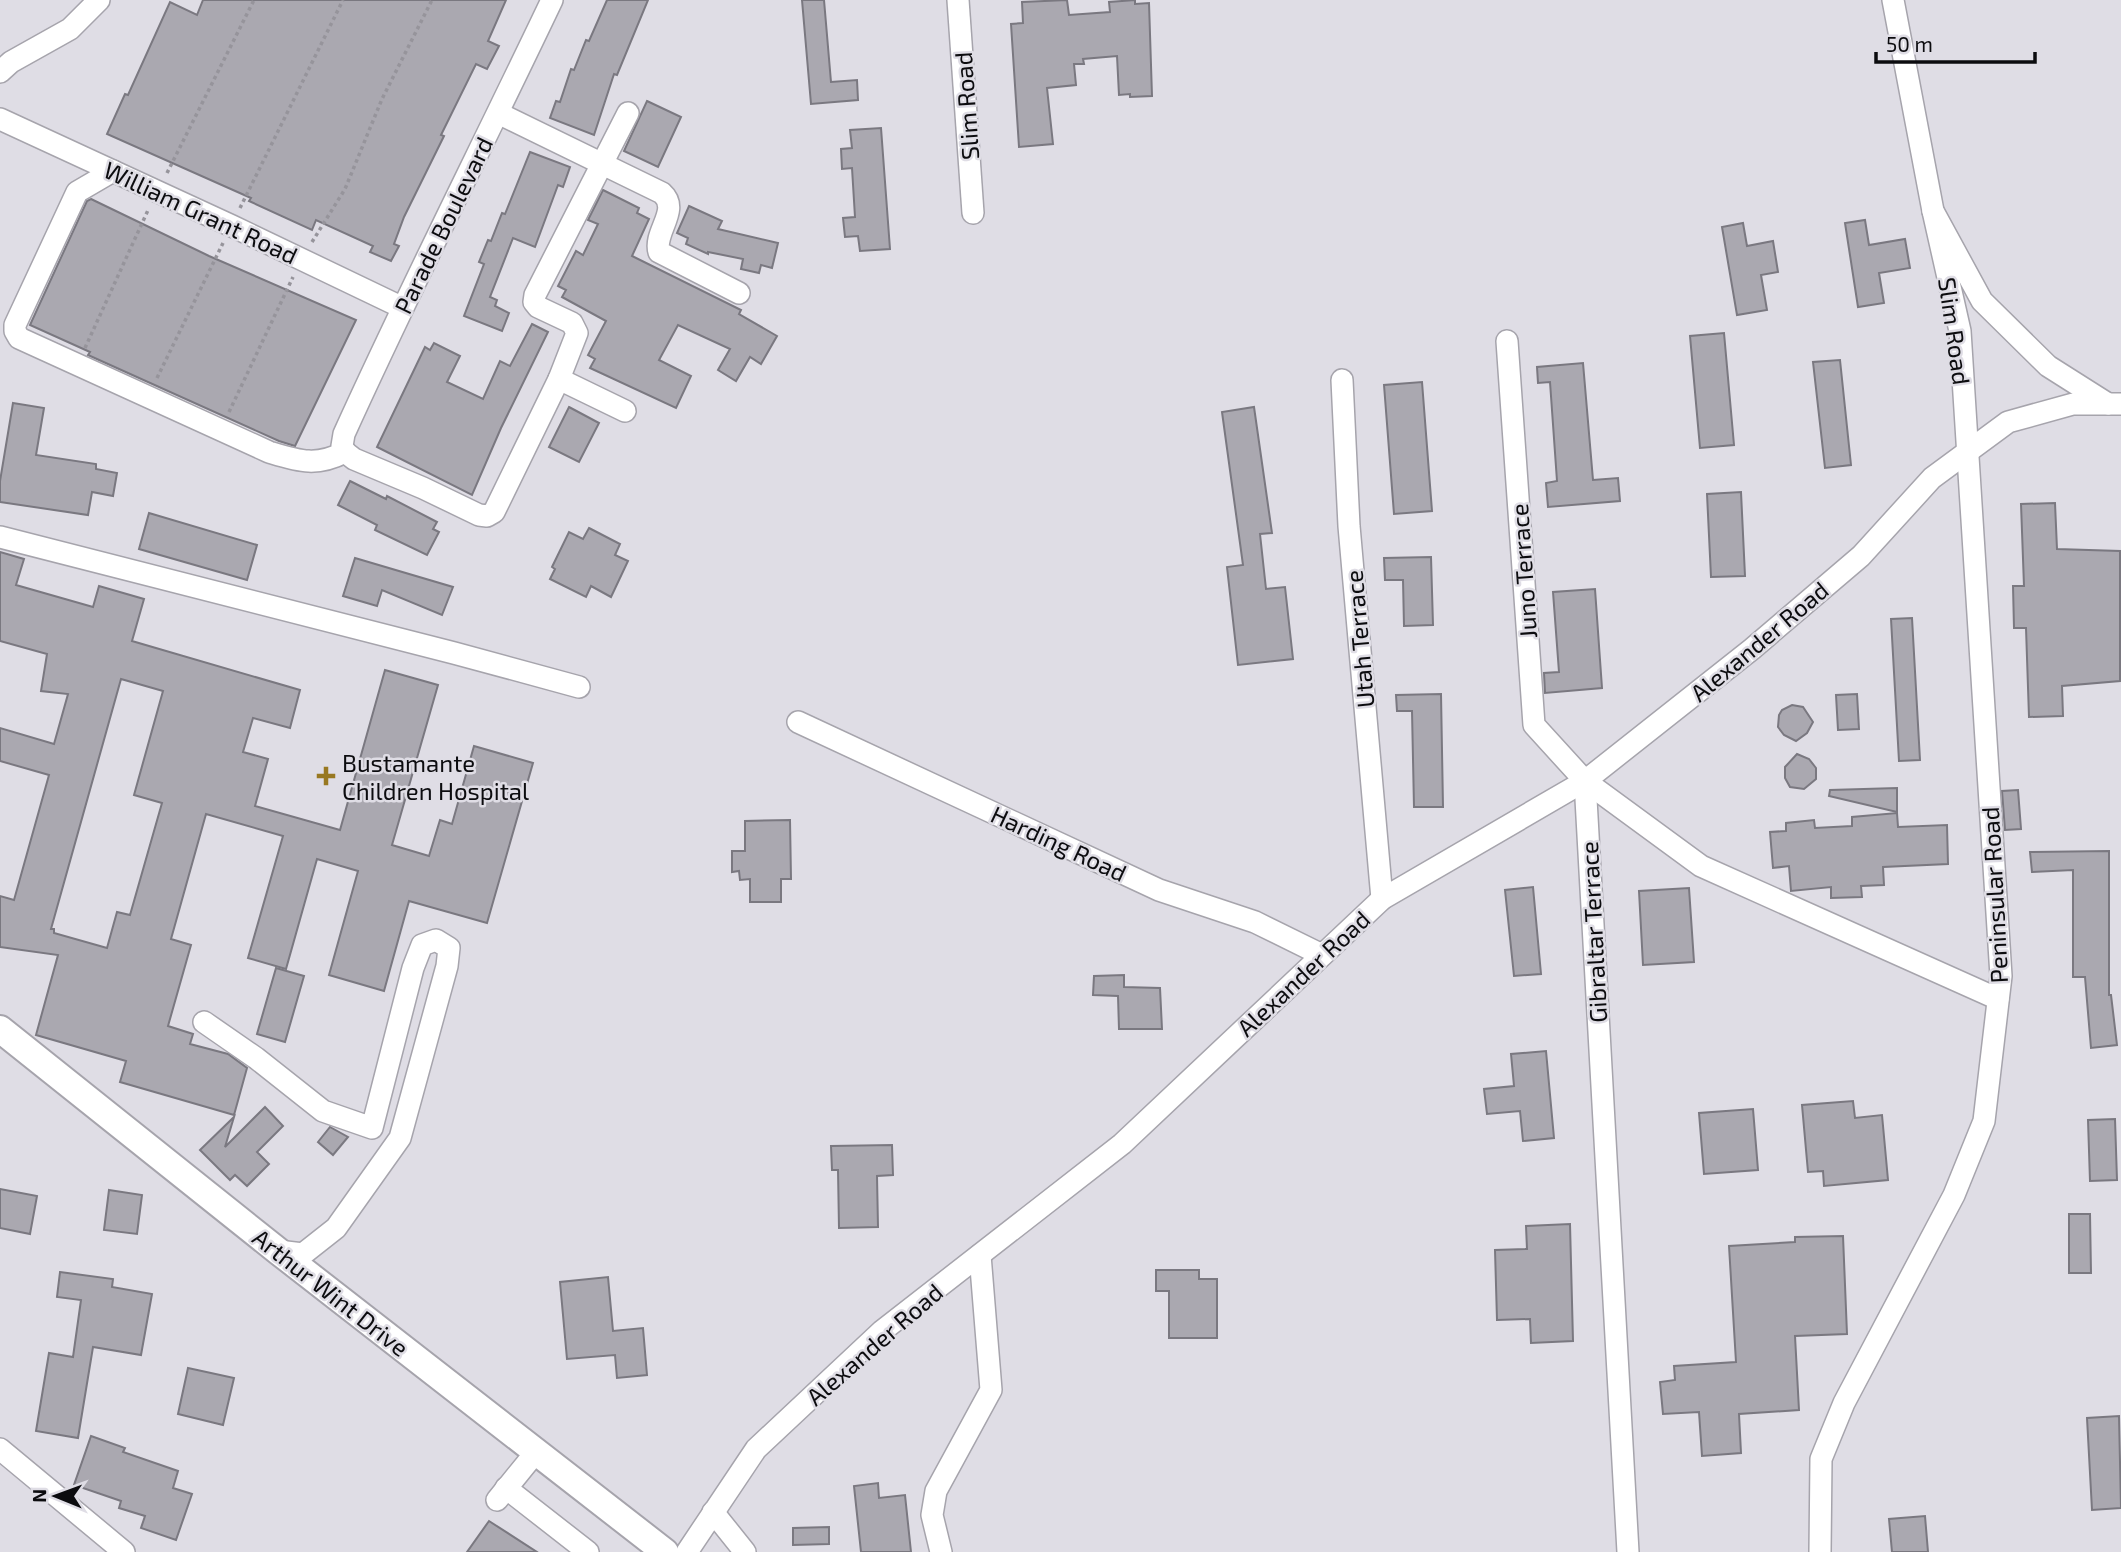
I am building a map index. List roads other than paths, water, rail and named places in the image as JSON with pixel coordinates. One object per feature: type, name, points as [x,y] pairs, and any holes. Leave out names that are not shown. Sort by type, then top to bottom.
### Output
[{"type":"main road","name":"Arthur Wint Drive","points":[[0,1029],[278,1251],[665,1552]]},
{"type":"street","points":[[0,72],[11,62],[70,29],[99,0]]},
{"type":"street","name":"Parade Boulevard","points":[[345,452],[342,446],[344,434],[401,307],[552,0]]},
{"type":"street","name":"Slim Road","points":[[958,0],[974,213]]},
{"type":"street","name":"Slim Road","points":[[1893,0],[1933,211],[1960,331],[1968,451]]},
{"type":"street","points":[[498,113],[662,193],[668,200],[669,209],[657,244],[662,255],[739,293]]},
{"type":"street","points":[[113,171],[77,192],[15,325],[19,338],[269,452],[299,461],[328,461],[345,452],[354,459],[480,515],[491,514],[496,509],[577,337],[577,329],[572,323],[538,307],[534,298],[628,113]]},
{"type":"street","name":"William Grant Road","points":[[0,119],[401,307]]},
{"type":"street","name":"Slim Road","points":[[1933,211],[1982,301],[2048,366],[2115,404]]},
{"type":"street","name":"Juno Terrace","points":[[1507,341],[1534,725],[1585,781]]},
{"type":"street","points":[[559,379],[625,411]]},
{"type":"street","name":"Utah Terrace","points":[[1342,380],[1349,526],[1382,898]]},
{"type":"street","name":"Alexander Road","points":[[687,1552],[756,1450],[882,1331],[1122,1144],[1382,898],[1585,781],[1752,649],[1861,556],[1932,478],[2008,422],[2073,404],[2115,404]]},
{"type":"street","name":"Peninsular Road","points":[[1820,1552],[1821,1459],[1844,1403],[1954,1195],[1984,1121],[2001,976],[1968,451]]},
{"type":"street","points":[[0,537],[441,649],[579,687]]},
{"type":"street","name":"Harding Road","points":[[799,722],[1159,890],[1255,922],[1322,955]]},
{"type":"street","points":[[1585,781],[1701,866],[1998,999]]},
{"type":"street","name":"Gibraltar Terrace","points":[[1585,781],[1628,1552]]},
{"type":"street","points":[[278,1251],[303,1254],[336,1228],[400,1138],[447,966],[449,948],[436,940],[422,945],[413,968],[372,1128]]},
{"type":"street","points":[[204,1022],[256,1058],[323,1111],[400,1138]]},
{"type":"street","points":[[942,1552],[932,1515],[936,1491],[991,1390],[980,1255]]},
{"type":"street","points":[[0,1449],[124,1552]]},
{"type":"street","points":[[536,1452],[501,1494],[588,1552]]},
{"type":"street","points":[[713,1513],[746,1552]]},
{"type":"place","name":"Bustamante Children Hospital","points":[[326,776]]}]
